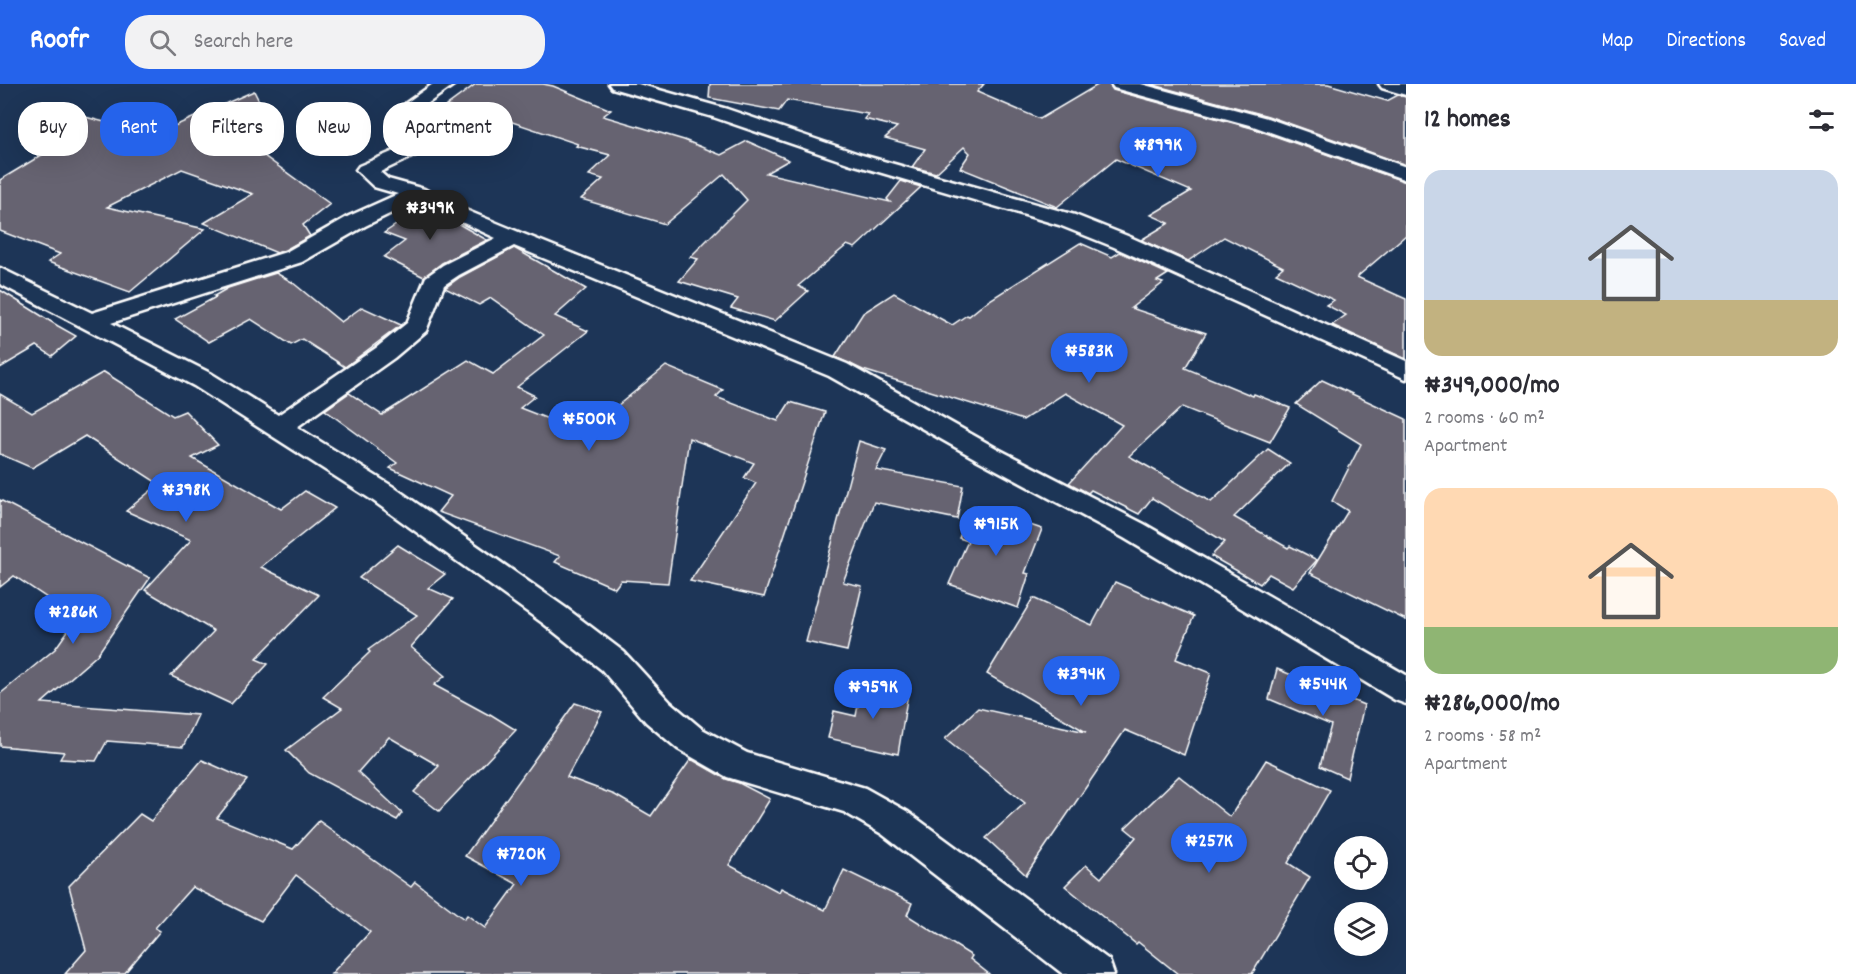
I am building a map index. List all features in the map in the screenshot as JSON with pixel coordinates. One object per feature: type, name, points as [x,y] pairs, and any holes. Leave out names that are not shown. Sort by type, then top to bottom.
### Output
[{"type":"street","points":[[446,84],[415,103],[440,126],[423,144],[389,163],[366,170],[381,183],[417,193],[444,208],[513,238],[838,370],[987,454],[1134,531],[1406,691]]},
{"type":"street","points":[[618,84],[720,113],[855,159],[1067,220],[1122,242],[1406,370]]},
{"type":"street","points":[[1120,84],[1260,122],[1406,174]]},
{"type":"street","points":[[1388,84],[1406,90]]},
{"type":"street","points":[[92,321],[294,257],[357,221],[417,193]]},
{"type":"street","points":[[279,427],[385,353],[418,326],[434,282],[451,270],[513,238]]},
{"type":"street","points":[[0,275],[203,380],[279,427],[382,493],[555,616],[614,662],[658,712],[690,739],[739,766],[853,799],[895,823],[1095,974]]},
{"type":"building","points":[[476,84],[543,84],[611,110],[603,116],[684,140],[721,155],[747,141],[789,160],[766,173],[890,202],[887,199],[901,181],[921,187],[855,248],[847,245],[798,286],[808,291],[775,321],[731,308],[738,299],[679,281],[698,259],[690,257],[747,200],[724,174],[665,224],[581,199],[603,179],[589,175],[610,155],[576,146],[578,144],[513,122],[513,102],[451,102]]},
{"type":"building","points":[[710,84],[984,84],[977,92],[1040,119],[1099,84],[1109,84],[1113,90],[1252,128],[1406,182],[1406,235],[1357,277],[1406,299],[1406,359],[1332,325],[1346,315],[1326,305],[1334,300],[1276,273],[1283,267],[1224,237],[1188,261],[1141,240],[1169,223],[1151,215],[1191,191],[1116,159],[1057,207],[960,168],[970,153],[964,147],[936,173],[912,167],[925,149],[885,138],[897,127],[864,119],[868,114],[787,100],[779,111],[709,98]]},
{"type":"building","points":[[1150,84],[1328,84],[1387,101],[1398,95],[1406,97],[1406,165],[1268,116]]},
{"type":"building","points":[[254,91],[260,102],[229,102]]},
{"type":"building","points":[[88,118],[100,121],[100,156],[178,156],[178,124],[190,119],[190,156],[264,156],[330,204],[303,225],[310,236],[277,253],[204,223],[253,194],[182,169],[107,207],[205,229],[130,292],[48,262],[60,254],[0,231],[0,180],[40,156],[88,156]]},
{"type":"building","points":[[423,207],[487,240],[442,263],[424,277],[384,257],[405,241],[384,233]]},
{"type":"building","points":[[1080,243],[1112,257],[1120,252],[1168,274],[1157,281],[1163,283],[1131,308],[1206,333],[1185,368],[1253,396],[1254,394],[1290,408],[1270,442],[1182,407],[1129,456],[1211,502],[1268,449],[1290,463],[1234,517],[1288,548],[1290,546],[1317,560],[1293,587],[1269,574],[1260,584],[1211,556],[1225,542],[1152,498],[1139,514],[1091,490],[1088,493],[1069,483],[1122,425],[1065,393],[1023,420],[863,370],[835,357],[863,313],[894,293],[952,325]]},
{"type":"building","points":[[514,248],[586,289],[555,316],[588,331],[517,387],[535,396],[520,408],[584,433],[666,366],[723,390],[716,397],[778,421],[790,402],[825,412],[764,597],[690,581],[756,483],[744,478],[754,463],[689,438],[668,583],[621,580],[615,588],[555,562],[560,556],[438,512],[451,496],[390,468],[397,463],[325,410],[349,393],[382,415],[468,360],[493,374],[544,335],[491,298],[479,305],[445,288],[460,277]]},
{"type":"building","points":[[276,273],[292,282],[341,322],[362,307],[401,325],[345,367],[302,339],[291,345],[251,319],[209,342],[175,319],[228,288]]},
{"type":"building","points":[[0,290],[76,336],[52,356],[37,346],[0,368]]},
{"type":"building","points":[[104,372],[173,416],[185,411],[218,445],[192,458],[281,509],[305,491],[335,508],[261,567],[319,595],[256,659],[268,664],[231,704],[171,676],[214,631],[145,590],[191,540],[126,511],[159,484],[85,436],[32,468],[0,454],[0,394],[32,413]]},
{"type":"building","points":[[1322,380],[1406,419],[1406,620],[1310,573],[1348,511],[1332,501],[1361,444],[1296,404]]},
{"type":"building","points":[[859,441],[886,450],[876,470],[963,486],[957,519],[874,502],[843,582],[862,586],[847,651],[806,642]]},
{"type":"building","points":[[0,500],[150,578],[97,655],[42,703],[198,715],[183,747],[107,741],[96,761],[60,759],[64,752],[0,746],[0,694],[55,649],[77,618],[14,576],[0,587]]},
{"type":"building","points":[[973,506],[1042,529],[1025,573],[1029,574],[1018,608],[949,584],[968,541],[959,538]]},
{"type":"building","points":[[398,545],[445,574],[428,588],[453,599],[411,647],[445,676],[434,685],[516,730],[439,811],[414,792],[439,766],[389,737],[358,772],[402,813],[397,820],[309,773],[286,750],[342,708],[323,697],[370,652],[368,650],[417,615],[359,578]]},
{"type":"building","points":[[1115,582],[1194,616],[1176,659],[1211,673],[1184,755],[1125,730],[1026,875],[986,838],[1025,803],[945,739],[978,708],[1086,732],[987,674],[1033,598],[1092,625]]},
{"type":"building","points":[[1277,669],[1364,705],[1347,778],[1320,766],[1331,725],[1269,699]]},
{"type":"building","points":[[862,683],[908,693],[898,754],[828,738],[834,711],[856,716]]},
{"type":"building","points":[[575,703],[602,712],[567,777],[615,795],[651,816],[691,759],[726,779],[770,799],[729,865],[779,892],[781,888],[825,910],[844,870],[912,903],[907,915],[972,956],[970,959],[989,974],[331,974],[370,932],[296,875],[261,921],[192,887],[155,928],[160,931],[124,974],[65,974],[86,950],[69,886],[140,814],[151,821],[202,760],[247,780],[217,818],[293,849],[319,821],[411,887],[415,882],[464,919],[467,915],[485,928],[517,884],[465,856]]},
{"type":"building","points":[[1266,760],[1330,790],[1288,863],[1310,877],[1252,974],[1178,974],[1138,942],[1136,944],[1065,886],[1086,865],[1101,878],[1136,837],[1125,828],[1179,776],[1230,817]]}]
